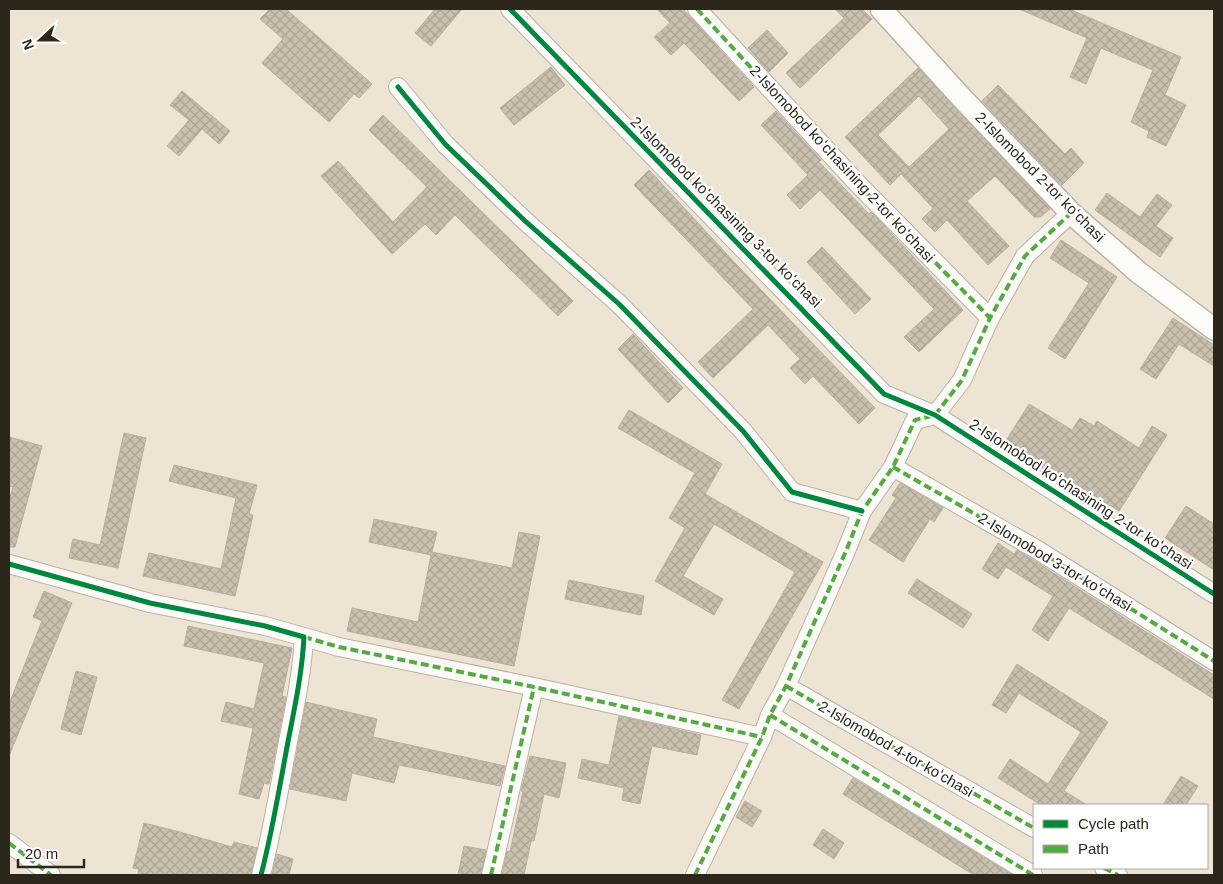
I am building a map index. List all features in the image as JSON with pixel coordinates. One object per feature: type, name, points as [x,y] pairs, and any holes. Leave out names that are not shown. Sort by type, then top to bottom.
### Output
[{"type":"street","name":"2-Islomobod koʻchasining 3-tor koʻchasi","points":[[510,9],[884,394],[935,415]]},
{"type":"street","name":"2-Islomobod koʻchasining 2-tor koʻchasi","points":[[697,9],[857,183],[990,318]]},
{"type":"street","name":"2-Islomobod 2-tor koʻchasi","points":[[881,9],[1071,213],[1138,272],[1214,329]]},
{"type":"street","points":[[398,87],[445,144],[524,220],[619,304],[743,430],[792,492],[862,511]]},
{"type":"street","points":[[694,875],[762,737],[770,715],[786,686],[862,511],[893,467],[916,420],[935,415],[962,380],[990,318],[1025,256],[1071,213]]},
{"type":"street","name":"2-Islomobod koʻchasining 2-tor koʻchasi","points":[[935,415],[1214,594]]},
{"type":"street","name":"2-Islomobod 3-tor koʻchasi","points":[[893,467],[1036,549],[1214,661]]},
{"type":"street","points":[[9,564],[150,603],[265,626],[339,647],[762,737]]},
{"type":"street","points":[[261,875],[269,844],[302,668],[304,637]]},
{"type":"street","name":"2-Islomobod 4-tor koʻchasi","points":[[786,686],[1033,827]]},
{"type":"street","points":[[491,875],[534,687]]},
{"type":"street","points":[[770,715],[1033,875]]},
{"type":"street","points":[[9,844],[51,875]]},
{"type":"street","points":[[1106,869],[1118,875]]},
{"type":"building","points":[[270,9],[286,9],[372,84],[359,98],[354,94],[329,122],[262,63],[283,39],[260,19]]},
{"type":"building","points":[[435,9],[462,9],[431,46],[415,33]]},
{"type":"building","points":[[657,9],[683,9],[754,87],[739,101],[684,43],[671,55],[654,37],[670,23]]},
{"type":"building","points":[[835,9],[862,9],[872,19],[800,88],[786,73],[844,18]]},
{"type":"building","points":[[1019,9],[1069,9],[1181,57],[1165,95],[1186,105],[1166,146],[1147,137],[1149,131],[1131,122],[1153,70],[1101,48],[1086,84],[1070,77],[1087,38]]},
{"type":"building","points":[[767,30],[788,53],[769,72],[748,48]]},
{"type":"building","points":[[551,67],[565,85],[514,125],[500,108]]},
{"type":"building","points":[[918,68],[1050,209],[1040,217],[1034,217],[995,176],[967,201],[1009,246],[988,265],[947,220],[935,232],[922,219],[933,208],[901,174],[890,185],[845,137]],"holes":[[[919,96],[949,129],[909,167],[878,135]]]},
{"type":"building","points":[[998,85],[1065,154],[1071,148],[1084,163],[1062,185],[982,101]]},
{"type":"building","points":[[182,91],[230,131],[219,144],[202,129],[179,156],[167,146],[189,120],[170,105]]},
{"type":"building","points":[[776,111],[821,160],[819,162],[869,214],[871,212],[879,220],[963,310],[919,352],[904,337],[934,309],[820,190],[800,209],[787,195],[808,175],[761,125]]},
{"type":"building","points":[[383,115],[573,301],[558,316],[455,215],[436,235],[425,224],[392,254],[321,176],[338,161],[393,222],[427,187],[369,130]]},
{"type":"building","points":[[649,170],[735,263],[875,408],[859,424],[813,376],[805,384],[790,368],[800,359],[768,325],[713,378],[698,362],[753,309],[634,185]]},
{"type":"building","points":[[1107,193],[1140,217],[1157,194],[1172,205],[1156,226],[1173,238],[1160,257],[1095,210]]},
{"type":"building","points":[[1061,240],[1117,277],[1065,359],[1048,348],[1089,283],[1050,258]]},
{"type":"building","points":[[822,247],[871,299],[855,314],[807,262]]},
{"type":"building","points":[[1173,318],[1214,345],[1214,366],[1179,344],[1156,379],[1140,369]]},
{"type":"building","points":[[633,334],[683,388],[668,403],[618,349]]},
{"type":"building","points":[[1029,404],[1072,430],[1080,418],[1094,426],[1097,421],[1139,448],[1152,426],[1167,435],[1119,511],[1063,476],[1061,480],[1004,444]]},
{"type":"building","points":[[629,410],[722,464],[705,494],[823,562],[739,709],[722,700],[795,572],[714,524],[683,576],[723,599],[714,615],[655,581],[685,528],[669,518],[695,473],[618,428]]},
{"type":"building","points":[[124,433],[146,438],[118,568],[69,558],[73,539],[100,545]]},
{"type":"building","points":[[9,437],[42,446],[15,547],[9,547],[9,501],[13,487],[9,486]]},
{"type":"building","points":[[174,465],[257,485],[249,514],[253,515],[235,596],[143,576],[149,553],[221,569],[236,498],[169,481]]},
{"type":"building","points":[[900,483],[943,508],[934,522],[930,519],[903,562],[869,540],[896,498],[892,495]]},
{"type":"building","points":[[1186,506],[1214,524],[1214,570],[1165,538]]},
{"type":"building","points":[[374,519],[437,532],[432,552],[512,568],[519,532],[540,536],[514,666],[347,631],[352,608],[418,622],[431,555],[369,542]]},
{"type":"building","points":[[998,543],[1014,554],[1017,550],[1022,553],[1214,675],[1214,699],[1069,608],[1048,641],[1032,630],[1053,596],[1006,567],[998,579],[982,569]]},
{"type":"building","points":[[917,579],[972,614],[963,628],[908,593]]},
{"type":"building","points":[[569,580],[644,596],[641,615],[565,599]]},
{"type":"building","points":[[44,591],[72,603],[9,756],[9,704],[42,621],[33,617]]},
{"type":"building","points":[[188,626],[292,648],[282,696],[286,697],[269,784],[264,783],[259,799],[239,794],[253,728],[221,721],[226,702],[254,709],[264,663],[184,646]]},
{"type":"building","points":[[1017,664],[1108,722],[1064,791],[1085,804],[1039,804],[998,778],[1010,759],[1048,784],[1081,732],[1019,693],[1006,713],[992,705]]},
{"type":"building","points":[[76,671],[97,677],[81,735],[61,729]]},
{"type":"building","points":[[306,702],[377,719],[373,737],[505,766],[500,786],[399,765],[394,783],[352,773],[346,801],[290,789]]},
{"type":"building","points":[[619,716],[701,735],[697,755],[652,746],[640,804],[622,800],[624,788],[578,778],[582,759],[609,765]]},
{"type":"building","points":[[530,756],[566,763],[559,798],[544,794],[534,841],[531,841],[524,875],[502,875],[507,851],[510,852],[523,791],[521,791]]},
{"type":"building","points":[[1181,776],[1198,786],[1187,804],[1164,804]]},
{"type":"building","points":[[853,778],[1013,875],[974,875],[843,794]]},
{"type":"building","points":[[745,801],[762,811],[752,827],[736,817]]},
{"type":"building","points":[[144,823],[232,847],[234,842],[257,848],[251,875],[138,875],[139,869],[133,868]]},
{"type":"building","points":[[823,829],[844,843],[834,859],[813,845]]},
{"type":"building","points":[[464,846],[486,850],[481,875],[458,875]]},
{"type":"building","points":[[277,854],[293,859],[289,875],[272,875]]},
{"type":"marked path","points":[[697,9],[857,183],[990,318]]},
{"type":"marked path","points":[[935,415],[962,380],[990,318],[1025,256],[1071,213]]},
{"type":"marked path","points":[[695,875],[762,737],[770,715],[786,686],[862,511],[893,467],[915,420],[935,415]]},
{"type":"marked path","points":[[893,467],[1036,549],[1214,661]]},
{"type":"marked path","points":[[304,637],[339,647],[762,737]]},
{"type":"marked path","points":[[786,686],[1033,827]]},
{"type":"marked path","points":[[491,875],[534,687]]},
{"type":"marked path","points":[[770,715],[1033,875]]},
{"type":"marked path","points":[[9,843],[51,875]]},
{"type":"marked path","points":[[1106,869],[1118,875]]},
{"type":"cycle path","points":[[510,9],[884,394],[935,415],[1214,594]]},
{"type":"cycle path","points":[[398,87],[445,144],[524,220],[619,304],[743,431],[792,492],[862,511]]},
{"type":"cycle path","points":[[9,564],[150,603],[265,626],[304,637],[295,706],[261,875]]}]
